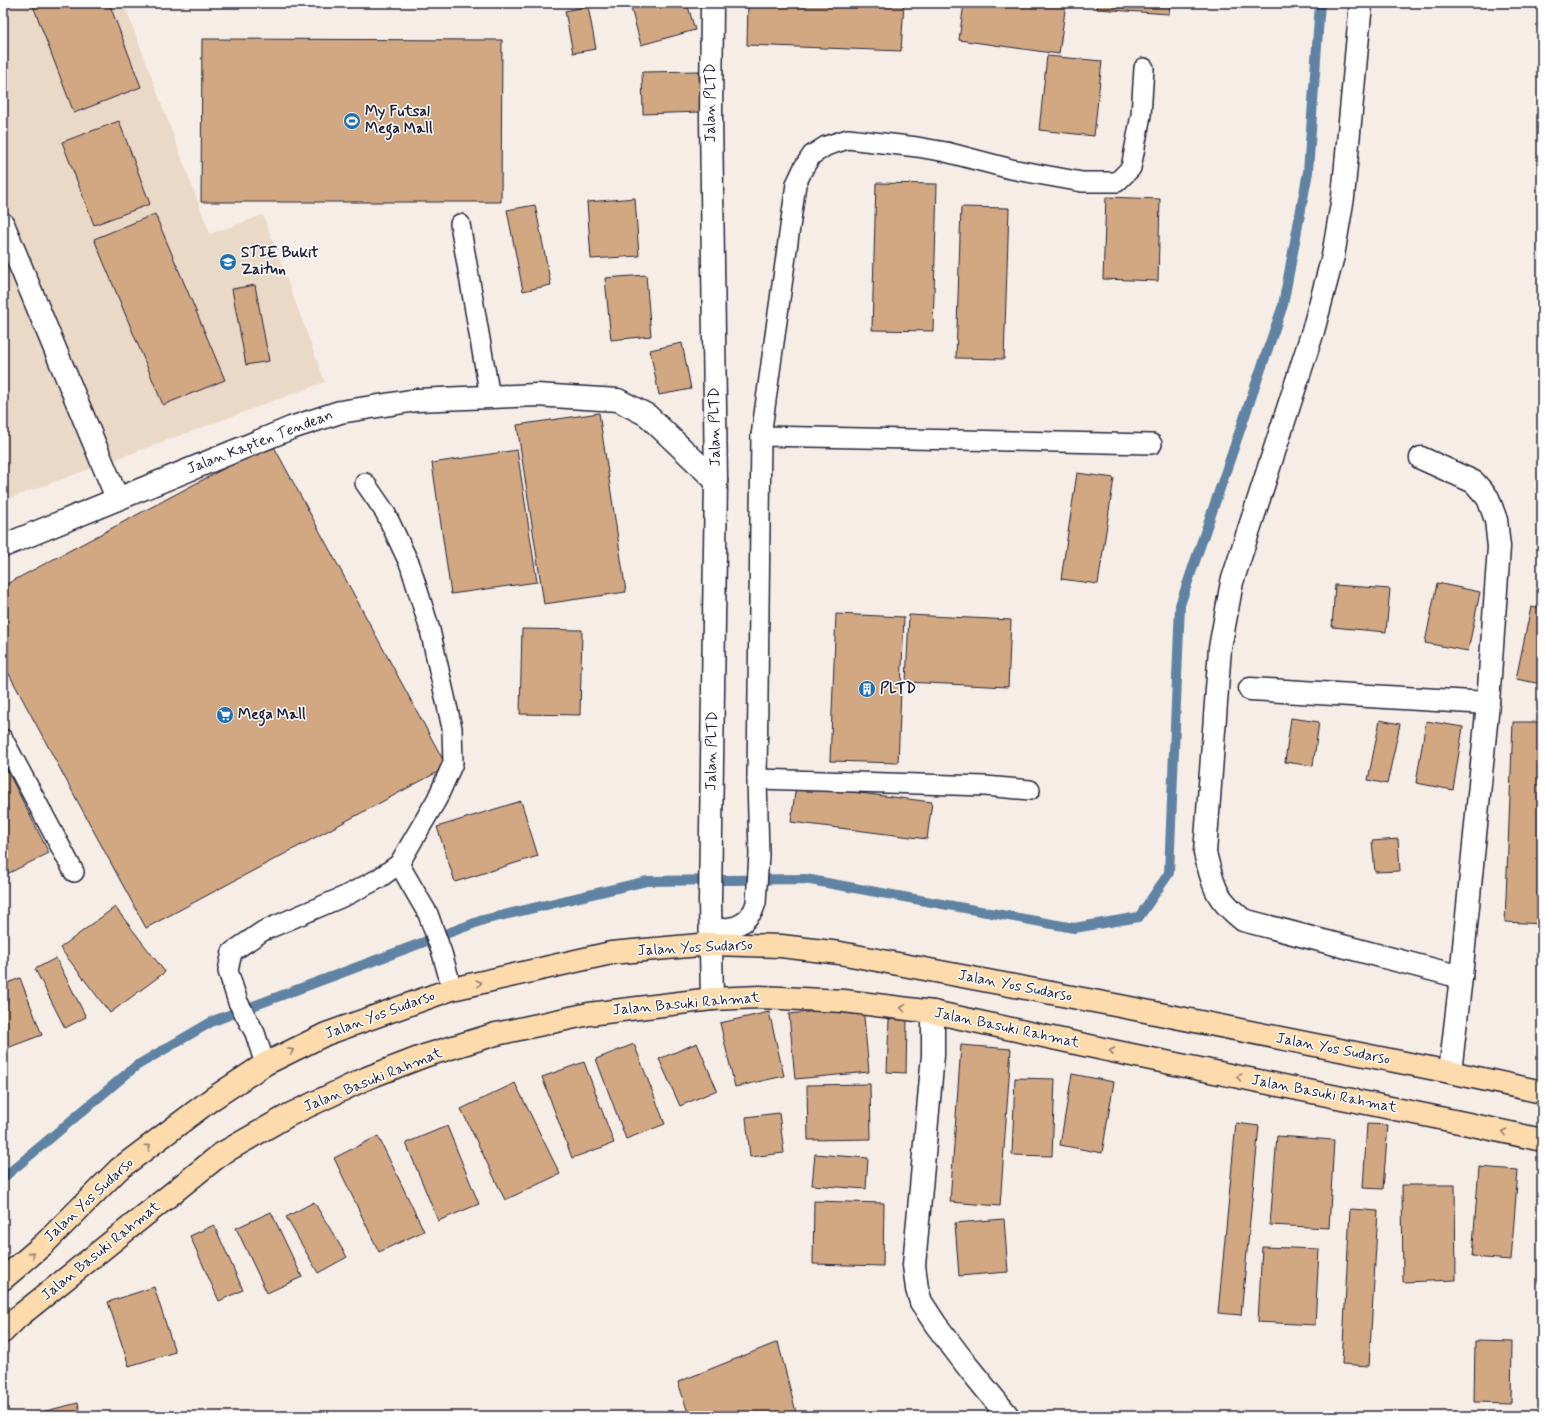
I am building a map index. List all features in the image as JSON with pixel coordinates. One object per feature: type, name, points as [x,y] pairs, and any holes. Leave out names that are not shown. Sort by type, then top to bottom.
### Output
[{"type":"highway","name":"Jalan Yos Sudarso","points":[[3,1279],[44,1244],[119,1169],[212,1098],[265,1064],[326,1034],[452,989],[611,953],[711,938],[840,953],[1120,1006],[1450,1072],[1542,1092]]},
{"type":"highway","name":"Jalan Basuki Rahmat","points":[[3,1332],[17,1318],[221,1154],[289,1115],[367,1078],[424,1056],[496,1034],[589,1014],[712,999],[760,997],[844,1001],[933,1012],[1117,1052],[1542,1140]]},
{"type":"street","name":"Jalan PLTD","points":[[712,3],[711,116],[716,481],[710,900],[712,999]]},
{"type":"street","points":[[1361,3],[1343,197],[1333,256],[1313,331],[1232,582],[1220,648],[1205,853],[1212,881],[1218,894],[1227,907],[1243,920],[1461,977]]},
{"type":"street","points":[[3,224],[117,498]]},
{"type":"street","name":"Jalan Kapten Tendean","points":[[3,546],[291,428],[340,412],[418,400],[536,395],[618,400],[647,415],[716,481]]},
{"type":"street","points":[[1422,458],[1474,482],[1488,498],[1496,520],[1499,547],[1488,703],[1461,977],[1450,1072]]},
{"type":"street","points":[[1250,689],[1488,703]]},
{"type":"street","points":[[933,1012],[933,1055],[914,1265],[917,1289],[921,1302],[936,1325],[1008,1416]]},
{"type":"lane","points":[[711,938],[744,922],[753,910],[756,903],[759,854],[757,779],[762,436],[796,184],[804,167],[812,155],[826,146],[848,139],[924,148],[1011,169],[1082,182],[1117,182],[1131,168],[1141,115],[1144,68]]},
{"type":"lane","points":[[460,224],[490,397]]},
{"type":"lane","points":[[762,436],[1152,444]]},
{"type":"lane","points":[[265,1064],[255,1033],[238,1002],[228,971],[232,952],[263,931],[345,896],[378,879],[399,864],[437,799],[453,763],[452,728],[430,630],[410,565],[385,512],[365,483]]},
{"type":"lane","points":[[3,739],[74,872]]},
{"type":"lane","points":[[757,779],[985,786],[1030,790]]},
{"type":"lane","points":[[399,864],[428,914],[442,953],[452,989]]},
{"type":"shaded area","name":"STIE Bukit Zaitun","points":[[3,3],[32,3],[74,113],[141,87],[109,3],[124,3],[210,234],[263,215],[325,382],[3,501]],"holes":[[[119,122],[150,204],[94,225],[62,142]],[[155,214],[225,380],[163,405],[94,239]],[[255,285],[269,361],[246,365],[232,289]]]},
{"type":"building","points":[[32,3],[109,3],[141,87],[74,113]]},
{"type":"building","points":[[650,3],[687,3],[695,30],[641,45],[631,8]]},
{"type":"building","points":[[748,3],[904,3],[901,51],[747,45]]},
{"type":"building","points":[[964,3],[1066,3],[1059,54],[959,40]]},
{"type":"building","points":[[1097,3],[1170,3],[1169,14],[1097,9]]},
{"type":"building","points":[[588,6],[596,49],[573,53],[565,11]]},
{"type":"building","name":"My Futsal Mega Mall","points":[[202,39],[502,40],[501,202],[201,202]]},
{"type":"building","points":[[1047,56],[1102,61],[1094,136],[1039,130]]},
{"type":"building","points":[[699,71],[700,112],[643,114],[642,72]]},
{"type":"building","points":[[119,121],[150,204],[94,225],[62,142]]},
{"type":"building","points":[[876,183],[937,184],[933,331],[872,330]]},
{"type":"building","points":[[1106,197],[1160,199],[1158,281],[1103,279]]},
{"type":"building","points":[[635,198],[639,256],[591,259],[587,202]]},
{"type":"building","points":[[535,205],[551,285],[523,291],[507,210]]},
{"type":"building","points":[[961,207],[1009,208],[1004,359],[956,358]]},
{"type":"building","points":[[155,214],[225,380],[163,405],[94,239]]},
{"type":"building","points":[[646,275],[651,336],[611,340],[605,278]]},
{"type":"building","points":[[255,285],[269,361],[246,365],[232,289]]},
{"type":"building","points":[[682,343],[691,389],[659,395],[650,350]]},
{"type":"building","points":[[599,413],[626,592],[544,604],[517,425]]},
{"type":"building","name":"Mega Mall","points":[[272,443],[447,767],[146,928],[3,663],[3,586]]},
{"type":"building","points":[[517,450],[537,582],[451,594],[432,463]]},
{"type":"building","points":[[1077,473],[1114,478],[1098,584],[1061,579]]},
{"type":"building","points":[[1437,583],[1480,592],[1468,651],[1425,643]]},
{"type":"building","points":[[1335,585],[1390,589],[1386,632],[1332,627]]},
{"type":"building","points":[[1531,607],[1542,609],[1541,684],[1516,679]]},
{"type":"building","name":"PLTD","points":[[836,614],[904,617],[898,763],[830,761]]},
{"type":"building","name":"PLTD","points":[[909,615],[1011,620],[1008,687],[906,682]]},
{"type":"building","points":[[522,629],[582,630],[580,715],[520,714]]},
{"type":"building","points":[[1291,718],[1319,722],[1313,766],[1285,762]]},
{"type":"building","points":[[1380,720],[1400,724],[1387,784],[1368,780]]},
{"type":"building","points":[[1426,721],[1463,727],[1453,790],[1416,783]]},
{"type":"building","points":[[1513,722],[1542,722],[1542,924],[1505,922]]},
{"type":"building","points":[[3,762],[49,853],[3,876]]},
{"type":"building","points":[[796,785],[932,802],[927,839],[791,822]]},
{"type":"building","points":[[521,801],[538,856],[455,882],[437,827]]},
{"type":"building","points":[[1398,839],[1400,871],[1375,872],[1372,841]]},
{"type":"building","points":[[115,907],[165,972],[110,1013],[60,948]]},
{"type":"building","points":[[56,958],[86,1017],[65,1028],[35,969]]},
{"type":"building","points":[[20,978],[42,1035],[7,1048],[3,1039],[3,985]]},
{"type":"building","points":[[863,1006],[869,1072],[795,1079],[789,1014]]},
{"type":"building","points":[[769,1012],[784,1076],[735,1087],[720,1023]]},
{"type":"building","points":[[889,1019],[907,1020],[906,1073],[887,1072]]},
{"type":"building","points":[[697,1043],[717,1090],[680,1106],[659,1059]]},
{"type":"building","points":[[634,1044],[665,1124],[626,1139],[596,1059]]},
{"type":"building","points":[[961,1045],[1011,1049],[1000,1206],[950,1202]]},
{"type":"building","points":[[584,1062],[614,1143],[572,1158],[542,1077]]},
{"type":"building","points":[[1072,1074],[1114,1082],[1102,1153],[1060,1145]]},
{"type":"building","points":[[1015,1078],[1055,1079],[1052,1156],[1012,1155]]},
{"type":"building","points":[[515,1083],[560,1174],[505,1200],[461,1109]]},
{"type":"building","points":[[870,1084],[871,1139],[808,1140],[807,1085]]},
{"type":"building","points":[[779,1113],[784,1153],[750,1157],[746,1117]]},
{"type":"building","points":[[1236,1123],[1259,1126],[1241,1315],[1218,1313]]},
{"type":"building","points":[[1367,1124],[1388,1125],[1383,1189],[1363,1188]]},
{"type":"building","points":[[447,1126],[479,1204],[438,1221],[406,1143]]},
{"type":"building","points":[[378,1136],[424,1231],[379,1252],[334,1158]]},
{"type":"building","points":[[1277,1136],[1334,1140],[1329,1228],[1270,1225]]},
{"type":"building","points":[[815,1154],[868,1158],[866,1189],[812,1185]]},
{"type":"building","points":[[1479,1167],[1518,1170],[1511,1260],[1472,1257]]},
{"type":"building","points":[[1402,1185],[1455,1185],[1456,1280],[1403,1282]]},
{"type":"building","points":[[814,1201],[884,1203],[883,1266],[813,1264]]},
{"type":"building","points":[[314,1202],[347,1257],[318,1273],[286,1217]]},
{"type":"building","points":[[1350,1209],[1378,1211],[1369,1366],[1342,1364]]},
{"type":"building","points":[[271,1212],[302,1277],[267,1293],[236,1228]]},
{"type":"building","points":[[1004,1219],[1008,1272],[959,1276],[955,1223]]},
{"type":"building","points":[[214,1225],[243,1290],[219,1301],[190,1236]]},
{"type":"building","points":[[1262,1247],[1319,1249],[1315,1325],[1258,1322]]},
{"type":"building","points":[[154,1287],[175,1352],[129,1366],[108,1302]]},
{"type":"building","points":[[1475,1341],[1512,1342],[1511,1403],[1474,1402]]},
{"type":"building","points":[[778,1342],[797,1416],[689,1416],[678,1382]]},
{"type":"building","points":[[78,1403],[81,1416],[29,1416],[29,1415]]},
{"type":"waterway","points":[[3,1178],[136,1066],[213,1021],[483,920],[647,881],[805,879],[1074,928],[1139,917],[1169,873],[1180,605],[1283,305],[1308,172],[1320,3]]},
{"type":"place","name":"My Futsal Mega Mall","points":[[352,121]]},
{"type":"place","name":"STIE Bukit Zaitun","points":[[228,262]]},
{"type":"place","name":"PLTD","points":[[867,689]]},
{"type":"place","name":"Mega Mall","points":[[225,715]]}]
